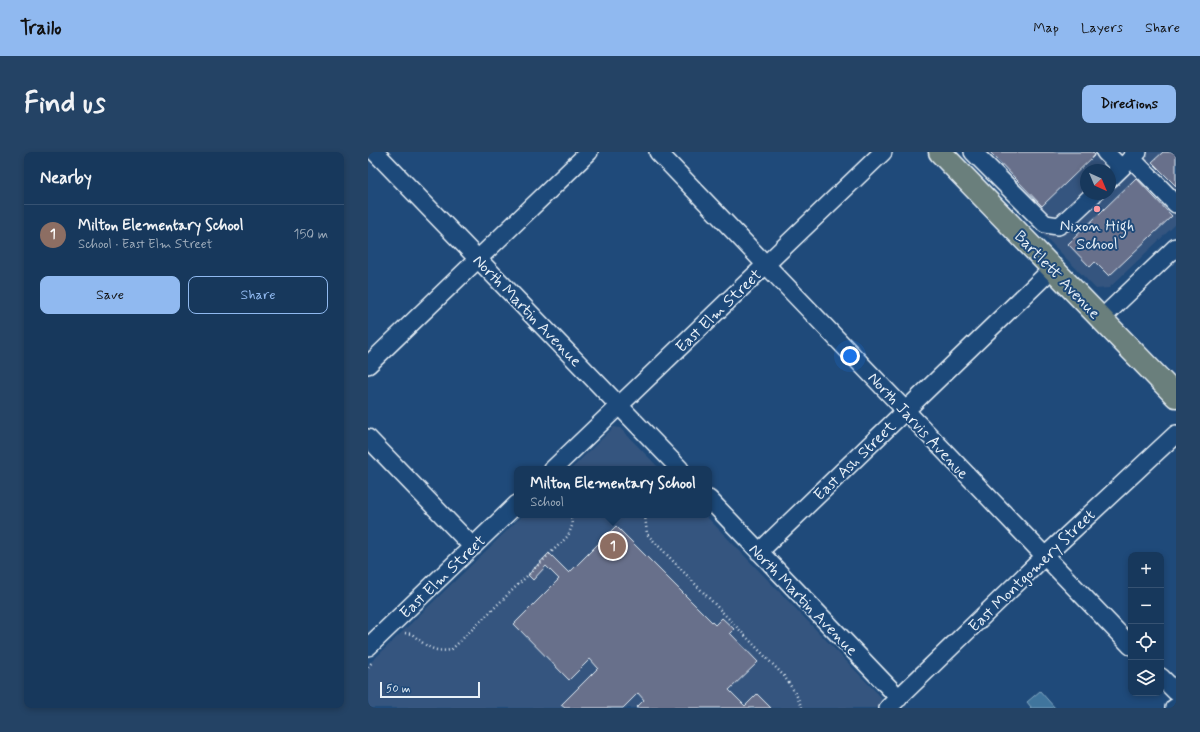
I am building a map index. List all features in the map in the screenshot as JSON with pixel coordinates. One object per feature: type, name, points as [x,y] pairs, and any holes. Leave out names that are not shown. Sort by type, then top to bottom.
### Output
[{"type":"main road","name":"Bartlett Avenue","points":[[940,152],[1176,396]]},
{"type":"street","name":"North Martin Avenue","points":[[375,152],[677,466]]},
{"type":"street","points":[[368,365],[589,152]]},
{"type":"street","name":"North Jarvis Avenue","points":[[658,152],[906,410],[1044,557],[1128,643]]},
{"type":"street","name":"East Elm Street","points":[[556,466],[883,152]]},
{"type":"street","points":[[973,152],[1036,217],[1045,224],[1058,226],[1088,200]]},
{"type":"street","points":[[1105,152],[1125,164],[1176,204]]},
{"type":"street","points":[[1027,242],[1045,224]]},
{"type":"street","points":[[1101,318],[1176,247]]},
{"type":"street","name":"East Ash Street","points":[[759,552],[1053,268]]},
{"type":"street","name":"East Montgomery Street","points":[[893,703],[1044,557],[1176,434]]},
{"type":"street","points":[[368,438],[473,547]]},
{"type":"street","name":"North Martin Avenue","points":[[712,503],[759,552],[893,703]]},
{"type":"street","name":"East Elm Street","points":[[373,652],[473,547],[514,507]]},
{"type":"street","points":[[1164,680],[1176,692]]},
{"type":"path","points":[[402,635],[407,632],[412,634],[428,648],[440,652],[451,650],[568,536],[572,526],[571,518]]},
{"type":"path","points":[[645,518],[647,534],[784,676],[796,694],[802,708]]},
{"type":"path","points":[[368,667],[373,652]]},
{"type":"shaded area","name":"Nixon High School","points":[[963,152],[1176,152],[1176,224],[1109,288],[1096,289]]},
{"type":"shaded area","points":[[614,427],[620,428],[657,466],[574,466]]},
{"type":"shaded area","points":[[520,518],[708,518],[881,697],[882,704],[878,708],[368,708],[368,665]]},
{"type":"shaded area","points":[[1040,691],[1055,708],[1030,708],[1031,707],[1027,702]]},
{"type":"building","points":[[990,152],[1092,152],[1095,155],[1086,164],[1080,164],[1080,169],[1042,206]]},
{"type":"building","points":[[1163,152],[1176,152],[1176,186],[1152,162]]},
{"type":"building","points":[[1136,178],[1172,216],[1109,276],[1095,262],[1090,267],[1068,244],[1113,200],[1116,200],[1116,197]]},
{"type":"building","points":[[616,526],[715,625],[722,618],[734,629],[730,633],[758,662],[729,690],[745,706],[757,694],[771,708],[636,708],[644,700],[638,693],[623,708],[565,708],[561,705],[598,668],[590,659],[569,680],[514,624],[559,579],[546,566],[533,580],[528,575],[549,553],[569,573]]},
{"type":"place","name":"Nixon High School","points":[[1097,209]]},
{"type":"place","name":"Milton Elementary School","points":[[613,546]]}]
